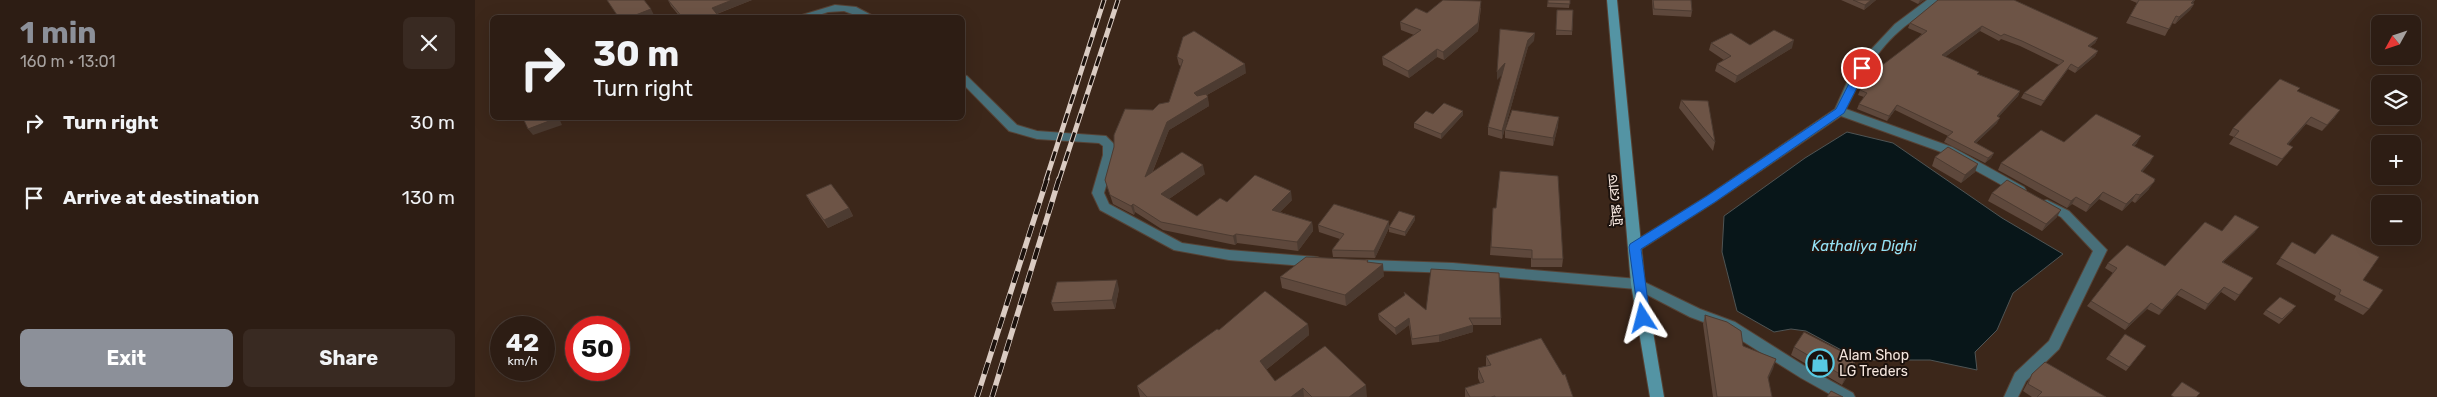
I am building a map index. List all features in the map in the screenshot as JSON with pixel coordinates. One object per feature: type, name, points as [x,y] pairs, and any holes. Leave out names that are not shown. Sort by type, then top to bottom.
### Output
[{"type":"main road","name":"ট্রাঙ্ক রোড","points":[[1612,0],[1638,284],[1657,397]]},
{"type":"street","points":[[1635,247],[1711,199],[1840,111],[1855,78],[1869,58],[1899,26],[1933,0]]},
{"type":"street","points":[[807,15],[833,7],[849,6],[866,15]]},
{"type":"street","points":[[965,80],[1013,128],[1037,135],[1102,139],[1109,145],[1109,155],[1098,193],[1104,207],[1179,247],[1229,255],[1328,263]]},
{"type":"street","points":[[1840,111],[1948,150],[2065,214],[2101,250],[2054,345],[2020,377],[2011,397]]},
{"type":"street","points":[[1357,264],[1453,268],[1638,284],[1695,314],[1730,326],[1806,374],[1849,397]]},
{"type":"water","name":"Kathaliya Dighi","points":[[1847,132],[1893,143],[2002,218],[2063,254],[2013,293],[1997,330],[1975,352],[1977,370],[1930,360],[1860,360],[1806,331],[1791,329],[1774,332],[1737,311],[1722,252],[1724,216],[1805,158]]},
{"type":"building","points":[[607,0],[644,0],[651,9],[636,15],[617,15]]},
{"type":"building","points":[[668,0],[732,0],[712,8],[718,15],[680,15]]},
{"type":"building","points":[[1443,0],[1481,1],[1478,23],[1443,52],[1437,49],[1408,71],[1382,57],[1421,30],[1400,22],[1416,8],[1427,13]]},
{"type":"building","points":[[1548,0],[1570,0],[1570,4],[1548,3]]},
{"type":"building","points":[[1653,0],[1691,0],[1692,11],[1654,9]]},
{"type":"building","points":[[1853,0],[1871,0],[1865,5]]},
{"type":"building","points":[[1938,0],[2014,0],[2098,38],[2088,46],[2098,51],[2078,68],[2071,64],[2044,101],[2024,93],[2064,61],[2022,41],[2004,34],[2001,36],[1982,26],[1942,55],[1979,72],[1977,74],[2020,91],[1997,116],[2000,118],[1974,142],[1994,153],[1988,158],[1947,137],[1953,132],[1897,105],[1889,116],[1859,104],[1867,93],[1860,90],[1872,73],[1927,31],[1910,23]]},
{"type":"building","points":[[2139,0],[2194,0],[2191,3],[2194,4],[2179,17],[2176,16],[2169,29],[2130,16]]},
{"type":"building","points":[[1557,10],[1573,10],[1572,31],[1556,30]]},
{"type":"building","points":[[1500,29],[1535,33],[1528,40],[1502,131],[1488,127],[1505,63],[1497,72]]},
{"type":"building","points":[[1774,30],[1794,40],[1737,76],[1717,64],[1731,56],[1711,43],[1731,33],[1750,45]]},
{"type":"building","points":[[1194,31],[1245,64],[1194,93],[1197,96],[1206,94],[1208,97],[1167,122],[1145,177],[1182,152],[1203,165],[1161,194],[1197,216],[1220,198],[1227,202],[1255,175],[1291,191],[1272,210],[1312,222],[1297,242],[1236,234],[1233,236],[1161,222],[1133,204],[1131,206],[1110,195],[1105,180],[1114,147],[1114,135],[1125,109],[1153,110],[1159,104],[1169,102],[1183,60],[1177,57],[1183,37]]},
{"type":"building","points":[[2280,79],[2300,88],[2297,91],[2340,110],[2327,125],[2311,117],[2287,144],[2293,147],[2282,159],[2234,137],[2239,131],[2233,128]]},
{"type":"building","points":[[1681,100],[1708,101],[1715,142]]},
{"type":"building","points":[[1444,103],[1463,111],[1441,134],[1414,123],[1426,111],[1433,114]]},
{"type":"building","points":[[1512,110],[1559,117],[1553,138],[1505,130]]},
{"type":"building","points":[[2096,114],[2141,136],[2132,145],[2154,156],[2141,171],[2155,179],[2154,182],[2140,195],[2136,194],[2126,204],[2103,192],[2090,205],[2076,197],[2071,201],[2001,163],[2041,130],[2064,142]]},
{"type":"building","points":[[524,120],[552,120],[528,129]]},
{"type":"building","points":[[1948,147],[1978,164],[1965,175],[1935,157]]},
{"type":"building","points":[[1500,171],[1558,176],[1563,259],[1532,259],[1532,250],[1491,247],[1493,208],[1496,208]]},
{"type":"building","points":[[2007,180],[2061,210],[2046,224],[1992,193]]},
{"type":"building","points":[[831,184],[849,208],[824,220],[806,195]]},
{"type":"building","points":[[1334,204],[1389,221],[1374,251],[1332,250],[1344,234],[1318,225]]},
{"type":"building","points":[[1399,211],[1415,216],[1405,232],[1389,227]]},
{"type":"building","points":[[2235,215],[2259,227],[2222,262],[2253,278],[2239,295],[2224,287],[2208,304],[2181,289],[2162,310],[2151,303],[2129,324],[2091,301],[2117,268],[2108,263],[2127,245],[2165,266],[2205,222],[2222,231]]},
{"type":"building","points":[[2332,234],[2379,257],[2363,280],[2383,290],[2369,309],[2339,294],[2341,290],[2280,258],[2292,242],[2315,254]]},
{"type":"building","points":[[1306,257],[1368,260],[1367,262],[1383,264],[1345,295],[1280,277]]},
{"type":"building","points":[[1431,269],[1499,273],[1501,318],[1469,318],[1473,325],[1439,335],[1412,339],[1409,318],[1395,328],[1378,314],[1405,295],[1404,292],[1426,310]]},
{"type":"building","points":[[1117,280],[1112,300],[1051,303],[1057,282]]},
{"type":"building","points":[[1265,291],[1308,324],[1260,361],[1275,381],[1325,346],[1366,385],[1349,397],[1312,397],[1303,388],[1291,397],[1147,397],[1137,386],[1217,329],[1219,330]]},
{"type":"building","points":[[2280,297],[2296,306],[2282,319],[2266,310]]},
{"type":"building","points":[[1705,315],[1727,322],[1741,331],[1743,346],[1776,359],[1768,377],[1772,397],[1717,397]]},
{"type":"building","points":[[1804,332],[1856,359],[1845,377],[1794,347]]},
{"type":"building","points":[[2125,334],[2146,346],[2129,367],[2109,355]]},
{"type":"building","points":[[1541,338],[1563,375],[1565,374],[1573,397],[1470,397],[1465,388],[1484,382],[1478,368],[1491,365],[1486,356]]},
{"type":"building","points":[[2045,362],[2106,397],[2037,397],[2042,392],[2028,384],[2032,374]]},
{"type":"building","points":[[2182,382],[2200,393],[2196,397],[2174,397],[2171,395]]},
{"type":"building","points":[[1831,391],[1843,397],[1827,397]]},
{"type":"railway","points":[[1046,180],[1104,0]]},
{"type":"railway","points":[[1059,180],[1118,0]]},
{"type":"railway","points":[[977,397],[1047,179]]},
{"type":"railway","points":[[992,397],[1059,179]]},
{"type":"place","name":"Alam Shop LG Treders","points":[[1820,363]]},
{"type":"route","points":[[1643,318],[1635,247],[1711,199],[1840,111],[1855,78],[1862,68]]}]
